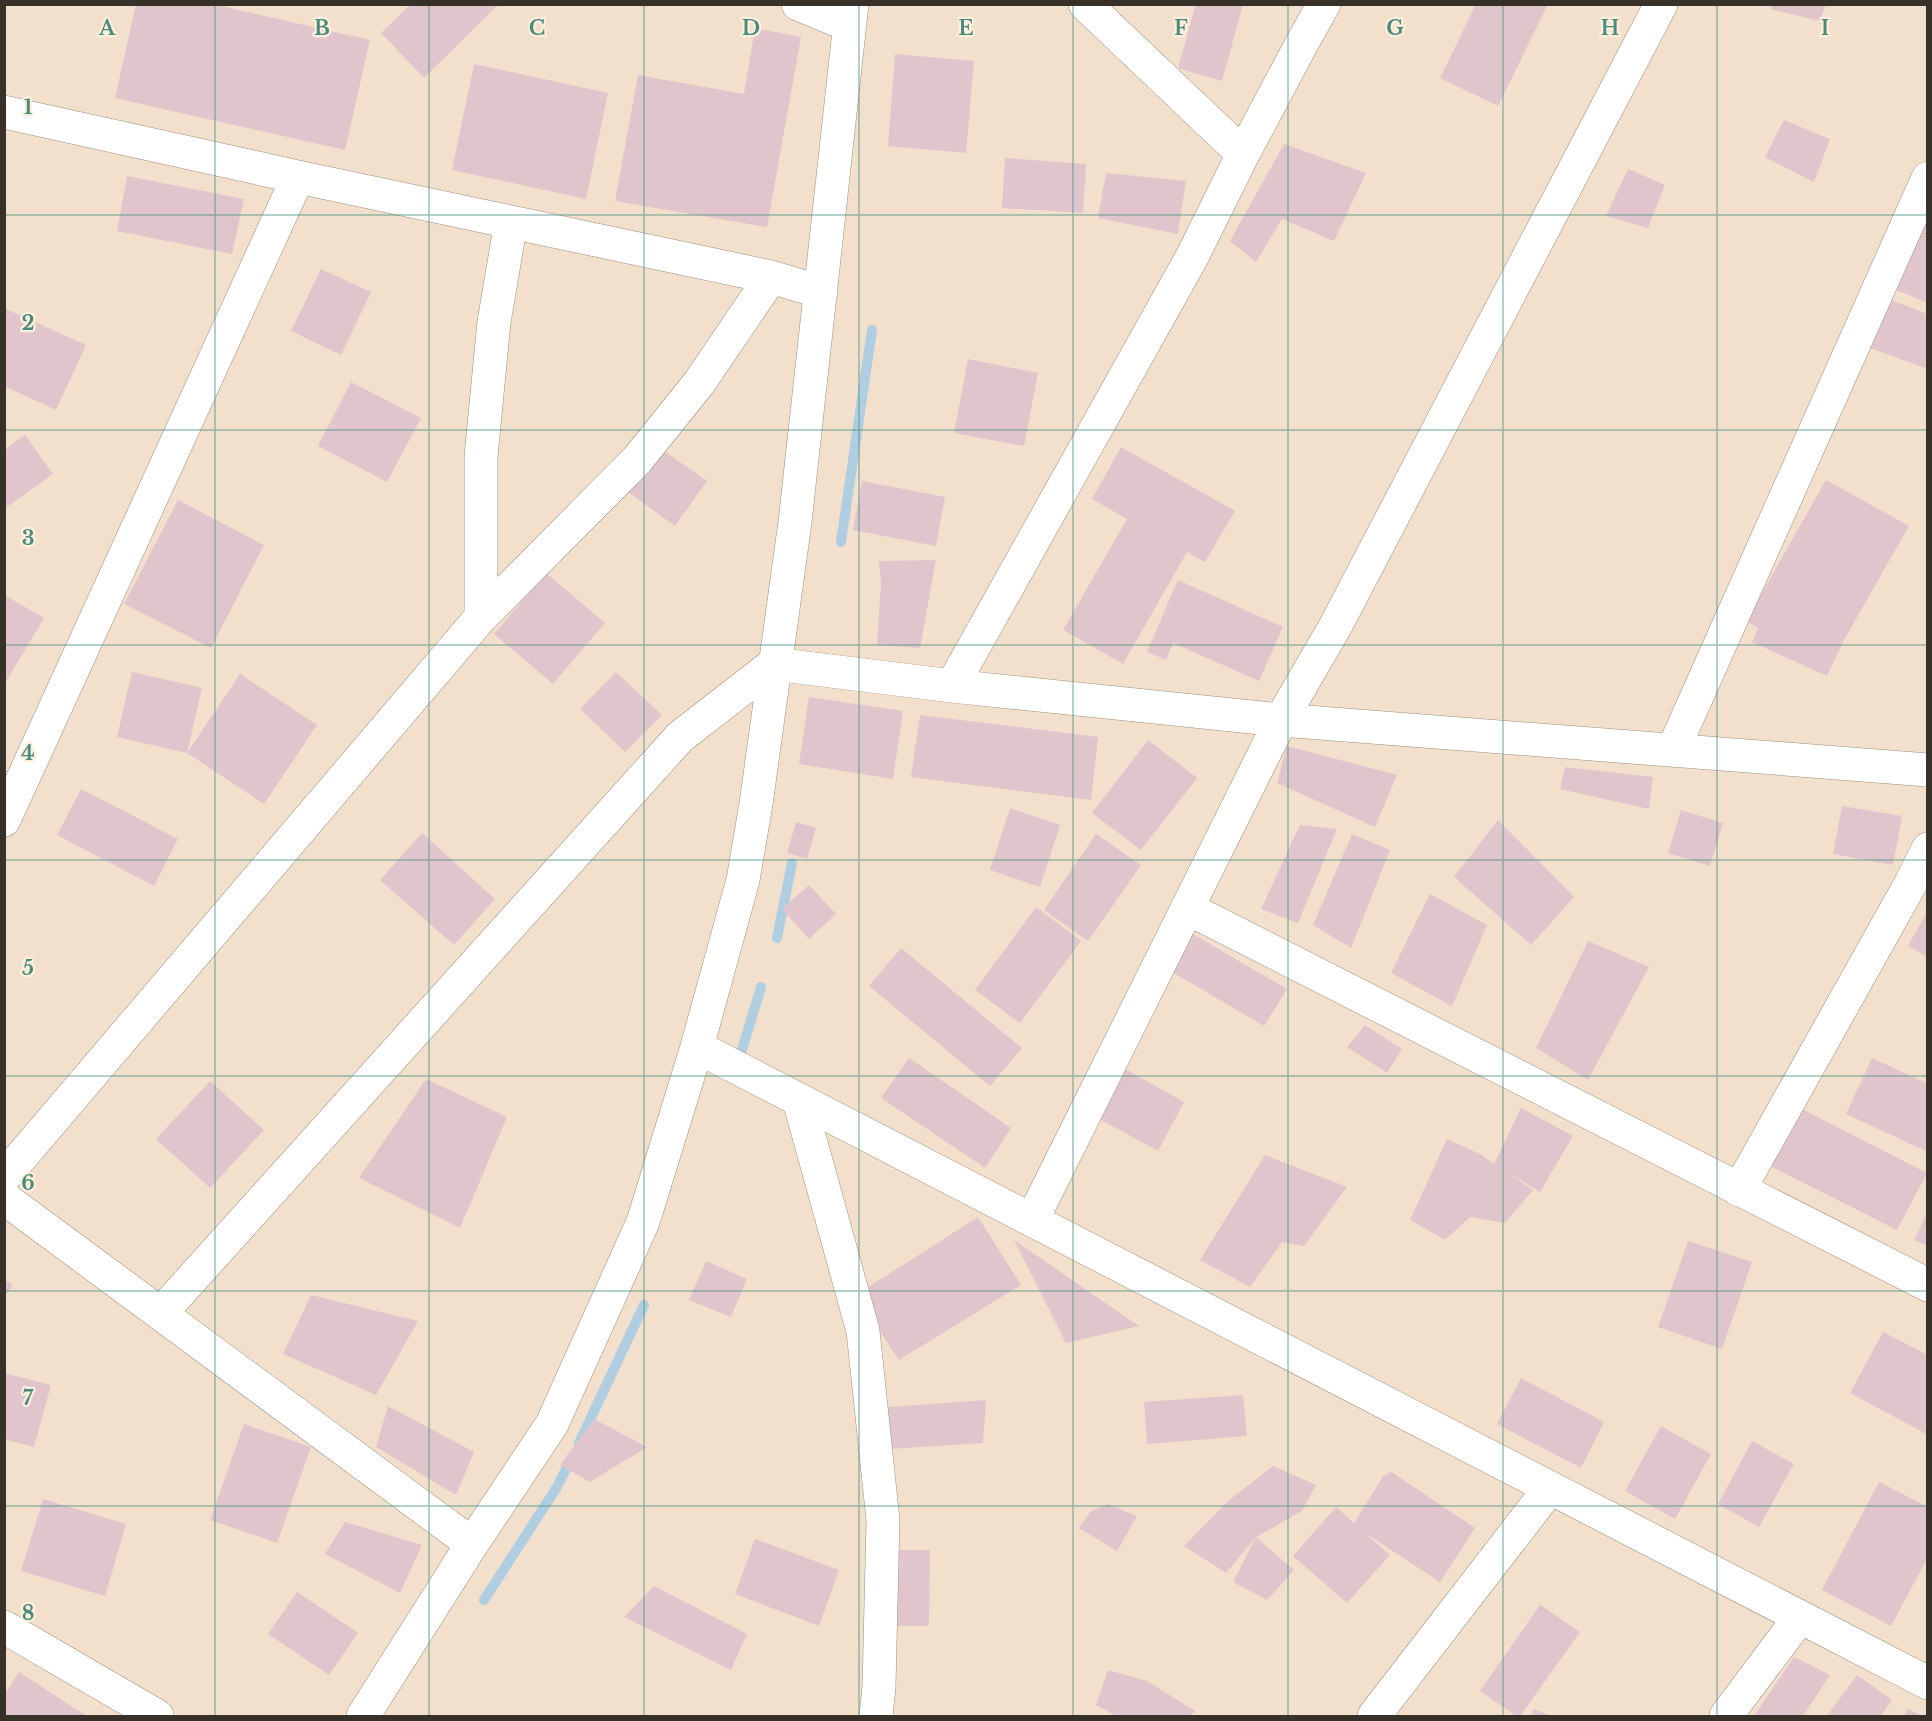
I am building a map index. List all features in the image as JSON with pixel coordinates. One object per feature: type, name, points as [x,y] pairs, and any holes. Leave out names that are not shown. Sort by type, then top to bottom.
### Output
[{"type":"street","points":[[363,1716],[472,1544],[552,1424],[643,1222],[698,1047],[743,880],[756,804],[795,522],[851,15],[798,4]]},
{"type":"street","points":[[1085,4],[1243,154]]},
{"type":"street","points":[[952,686],[1192,257],[1243,154],[1324,4]]},
{"type":"street","points":[[1032,1220],[1281,720],[1336,625],[1661,4]]},
{"type":"street","points":[[4,112],[771,277],[821,292]]},
{"type":"street","points":[[4,820],[298,177]]},
{"type":"street","points":[[1673,750],[1928,178]]},
{"type":"street","points":[[481,617],[481,456],[494,321],[511,222]]},
{"type":"street","points":[[4,1177],[481,617],[637,460],[699,382],[771,277]]},
{"type":"street","points":[[161,1313],[680,736],[774,664],[952,686],[1281,720],[1928,770]]},
{"type":"street","points":[[1739,1190],[1928,849]]},
{"type":"street","points":[[1187,908],[1928,1285]]},
{"type":"street","points":[[698,1047],[1928,1683]]},
{"type":"street","points":[[799,1100],[863,1331],[883,1520],[879,1687],[876,1716]]},
{"type":"street","points":[[4,1198],[472,1544]]},
{"type":"street","points":[[1374,1716],[1550,1488]]},
{"type":"street","points":[[1726,1716],[1800,1617]]},
{"type":"street","points":[[10,1640],[157,1716]]},
{"type":"building","points":[[136,4],[212,4],[370,40],[345,150],[115,98]]},
{"type":"building","points":[[411,4],[499,4],[424,78],[381,33]]},
{"type":"building","points":[[1196,4],[1243,4],[1222,81],[1178,68]]},
{"type":"building","points":[[1476,4],[1548,4],[1498,106],[1440,78]]},
{"type":"building","points":[[1772,4],[1826,4],[1820,21],[1770,9]]},
{"type":"building","points":[[755,28],[801,37],[767,227],[615,201],[638,75],[744,94]]},
{"type":"building","points":[[895,54],[974,61],[966,153],[888,146]]},
{"type":"building","points":[[474,64],[608,93],[586,199],[452,170]]},
{"type":"building","points":[[1784,120],[1830,139],[1814,182],[1765,157]]},
{"type":"building","points":[[1284,144],[1366,173],[1334,241],[1282,219],[1256,262],[1230,241]]},
{"type":"building","points":[[1005,158],[1086,164],[1083,213],[1002,208]]},
{"type":"building","points":[[1628,169],[1665,185],[1648,228],[1606,216]]},
{"type":"building","points":[[1106,173],[1186,181],[1178,234],[1098,218]]},
{"type":"building","points":[[127,176],[244,199],[232,254],[117,231]]},
{"type":"building","points":[[1916,222],[1928,226],[1928,303],[1889,287]]},
{"type":"building","points":[[321,269],[371,292],[341,355],[291,331]]},
{"type":"building","points":[[1885,298],[1928,314],[1928,369],[1867,347]]},
{"type":"building","points":[[4,308],[86,345],[56,410],[4,386]]},
{"type":"building","points":[[968,359],[1038,373],[1024,446],[954,433]]},
{"type":"building","points":[[351,382],[421,418],[387,482],[318,446]]},
{"type":"building","points":[[25,435],[53,474],[4,509],[4,450]]},
{"type":"building","points":[[1121,447],[1235,511],[1205,562],[1187,552],[1123,664],[1063,630],[1127,519],[1092,499]]},
{"type":"building","points":[[660,448],[707,481],[675,526],[628,492]]},
{"type":"building","points":[[1826,480],[1909,526],[1844,640],[1827,676],[1752,642],[1758,628],[1746,621]]},
{"type":"building","points":[[862,481],[945,497],[936,546],[853,530]]},
{"type":"building","points":[[178,500],[264,545],[211,648],[124,604]]},
{"type":"building","points":[[936,560],[920,648],[877,645],[881,584],[879,561]]},
{"type":"building","points":[[546,573],[605,623],[553,684],[494,634]]},
{"type":"building","points":[[1178,580],[1283,627],[1259,681],[1173,643],[1166,660],[1147,652]]},
{"type":"building","points":[[4,595],[44,618],[4,685]]},
{"type":"building","points":[[132,672],[202,688],[187,753],[117,737]]},
{"type":"building","points":[[616,672],[662,715],[625,752],[580,709]]},
{"type":"building","points":[[240,674],[317,725],[264,804],[187,753]]},
{"type":"building","points":[[809,697],[903,711],[893,779],[799,764]]},
{"type":"building","points":[[920,715],[1098,737],[1091,800],[911,777]]},
{"type":"building","points":[[1148,740],[1197,778],[1141,850],[1092,813]]},
{"type":"building","points":[[1287,746],[1397,775],[1375,827],[1277,783]]},
{"type":"building","points":[[1565,767],[1653,777],[1649,809],[1560,789]]},
{"type":"building","points":[[81,789],[178,839],[154,886],[57,835]]},
{"type":"building","points":[[1842,806],[1902,816],[1893,865],[1833,854]]},
{"type":"building","points":[[1010,808],[1060,825],[1040,887],[990,870]]},
{"type":"building","points":[[1681,810],[1723,823],[1710,866],[1668,853]]},
{"type":"building","points":[[1498,820],[1574,897],[1531,945],[1454,877]]},
{"type":"building","points":[[796,822],[816,828],[807,859],[787,853]]},
{"type":"building","points":[[1300,825],[1337,829],[1298,923],[1261,909]]},
{"type":"building","points":[[422,833],[495,899],[454,945],[380,880]]},
{"type":"building","points":[[1096,834],[1141,865],[1088,941],[1044,910]]},
{"type":"building","points":[[1352,834],[1390,850],[1351,948],[1313,925]]},
{"type":"building","points":[[809,885],[836,914],[809,939],[782,909]]},
{"type":"building","points":[[1430,894],[1487,925],[1452,1006],[1391,973]]},
{"type":"building","points":[[1036,907],[1081,941],[1020,1023],[975,990]]},
{"type":"building","points":[[1928,910],[1928,957],[1908,946]]},
{"type":"building","points":[[1191,933],[1287,989],[1264,1026],[1169,970]]},
{"type":"building","points":[[1588,941],[1649,967],[1588,1080],[1536,1048]]},
{"type":"building","points":[[901,948],[1022,1048],[990,1086],[869,986]]},
{"type":"building","points":[[1365,1025],[1402,1049],[1387,1073],[1347,1047]]},
{"type":"building","points":[[909,1058],[1011,1128],[985,1168],[881,1098]]},
{"type":"building","points":[[1872,1058],[1928,1084],[1928,1152],[1846,1114]]},
{"type":"building","points":[[1118,1065],[1184,1102],[1158,1151],[1094,1116]]},
{"type":"building","points":[[426,1079],[507,1117],[460,1228],[359,1178]]},
{"type":"building","points":[[210,1081],[264,1130],[210,1188],[156,1139]]},
{"type":"building","points":[[1796,1106],[1927,1173],[1897,1230],[1766,1164]]},
{"type":"building","points":[[1521,1108],[1573,1136],[1540,1192],[1502,1169],[1533,1190],[1505,1223],[1470,1217],[1445,1240],[1410,1220],[1447,1139],[1480,1154],[1494,1164]]},
{"type":"building","points":[[1265,1155],[1347,1187],[1304,1246],[1282,1242],[1250,1287],[1200,1260]]},
{"type":"building","points":[[1928,1211],[1928,1246],[1914,1240]]},
{"type":"building","points":[[978,1217],[1021,1285],[899,1360],[856,1295]]},
{"type":"building","points":[[1014,1240],[1139,1326],[1066,1343]]},
{"type":"building","points":[[1688,1241],[1752,1262],[1722,1349],[1658,1327]]},
{"type":"building","points":[[706,1261],[747,1279],[731,1317],[689,1300]]},
{"type":"building","points":[[4,1279],[13,1285],[4,1297]]},
{"type":"building","points":[[311,1295],[418,1321],[376,1395],[283,1354]]},
{"type":"building","points":[[1883,1332],[1928,1355],[1928,1435],[1850,1393]]},
{"type":"building","points":[[4,1373],[51,1385],[34,1447],[4,1439]]},
{"type":"building","points":[[1521,1378],[1604,1422],[1581,1468],[1497,1424]]},
{"type":"building","points":[[1243,1395],[1247,1436],[1147,1444],[1144,1402]]},
{"type":"building","points":[[986,1400],[983,1443],[889,1449],[875,1408]]},
{"type":"building","points":[[388,1406],[474,1452],[456,1495],[376,1447]]},
{"type":"building","points":[[594,1419],[647,1447],[590,1482],[560,1465]]},
{"type":"building","points":[[244,1424],[311,1447],[277,1543],[210,1520]]},
{"type":"building","points":[[1661,1426],[1711,1454],[1675,1519],[1625,1491]]},
{"type":"building","points":[[1752,1441],[1794,1464],[1759,1527],[1718,1504]]},
{"type":"building","points":[[1273,1466],[1316,1485],[1302,1511],[1256,1537],[1226,1573],[1184,1546],[1227,1502]]},
{"type":"building","points":[[1390,1471],[1475,1528],[1440,1582],[1365,1533],[1390,1555],[1347,1603],[1293,1556],[1336,1507],[1354,1523],[1384,1475],[1386,1476]]},
{"type":"building","points":[[1879,1482],[1928,1507],[1928,1557],[1891,1626],[1822,1590]]},
{"type":"building","points":[[43,1499],[126,1524],[105,1596],[21,1571]]},
{"type":"building","points":[[1108,1504],[1137,1516],[1117,1551],[1079,1528],[1091,1511]]},
{"type":"building","points":[[345,1522],[422,1545],[400,1593],[325,1554]]},
{"type":"building","points":[[1256,1537],[1294,1570],[1267,1600],[1233,1582]]},
{"type":"building","points":[[755,1539],[839,1570],[819,1626],[735,1594]]},
{"type":"building","points":[[895,1550],[930,1550],[929,1626],[894,1626]]},
{"type":"building","points":[[654,1586],[747,1634],[731,1670],[624,1617]]},
{"type":"building","points":[[297,1592],[358,1633],[329,1675],[268,1634]]},
{"type":"building","points":[[1540,1605],[1580,1632],[1520,1716],[1516,1716],[1480,1691]]},
{"type":"building","points":[[1794,1657],[1830,1675],[1803,1716],[1754,1716]]},
{"type":"building","points":[[1108,1670],[1147,1681],[1195,1711],[1190,1716],[1116,1716],[1096,1705]]},
{"type":"building","points":[[19,1672],[85,1715],[4,1716],[4,1695]]},
{"type":"building","points":[[1857,1675],[1892,1700],[1881,1716],[1827,1716]]},
{"type":"building","points":[[1534,1709],[1551,1716],[1531,1716]]},
{"type":"building","points":[[1908,1709],[1922,1716],[1904,1716]]},
{"type":"waterway","points":[[841,542],[872,330]]},
{"type":"waterway","points":[[777,938],[792,863]]},
{"type":"waterway","points":[[741,1053],[761,987]]},
{"type":"waterway","points":[[579,1443],[644,1305]]},
{"type":"waterway","points":[[484,1600],[557,1487],[572,1457]]}]
